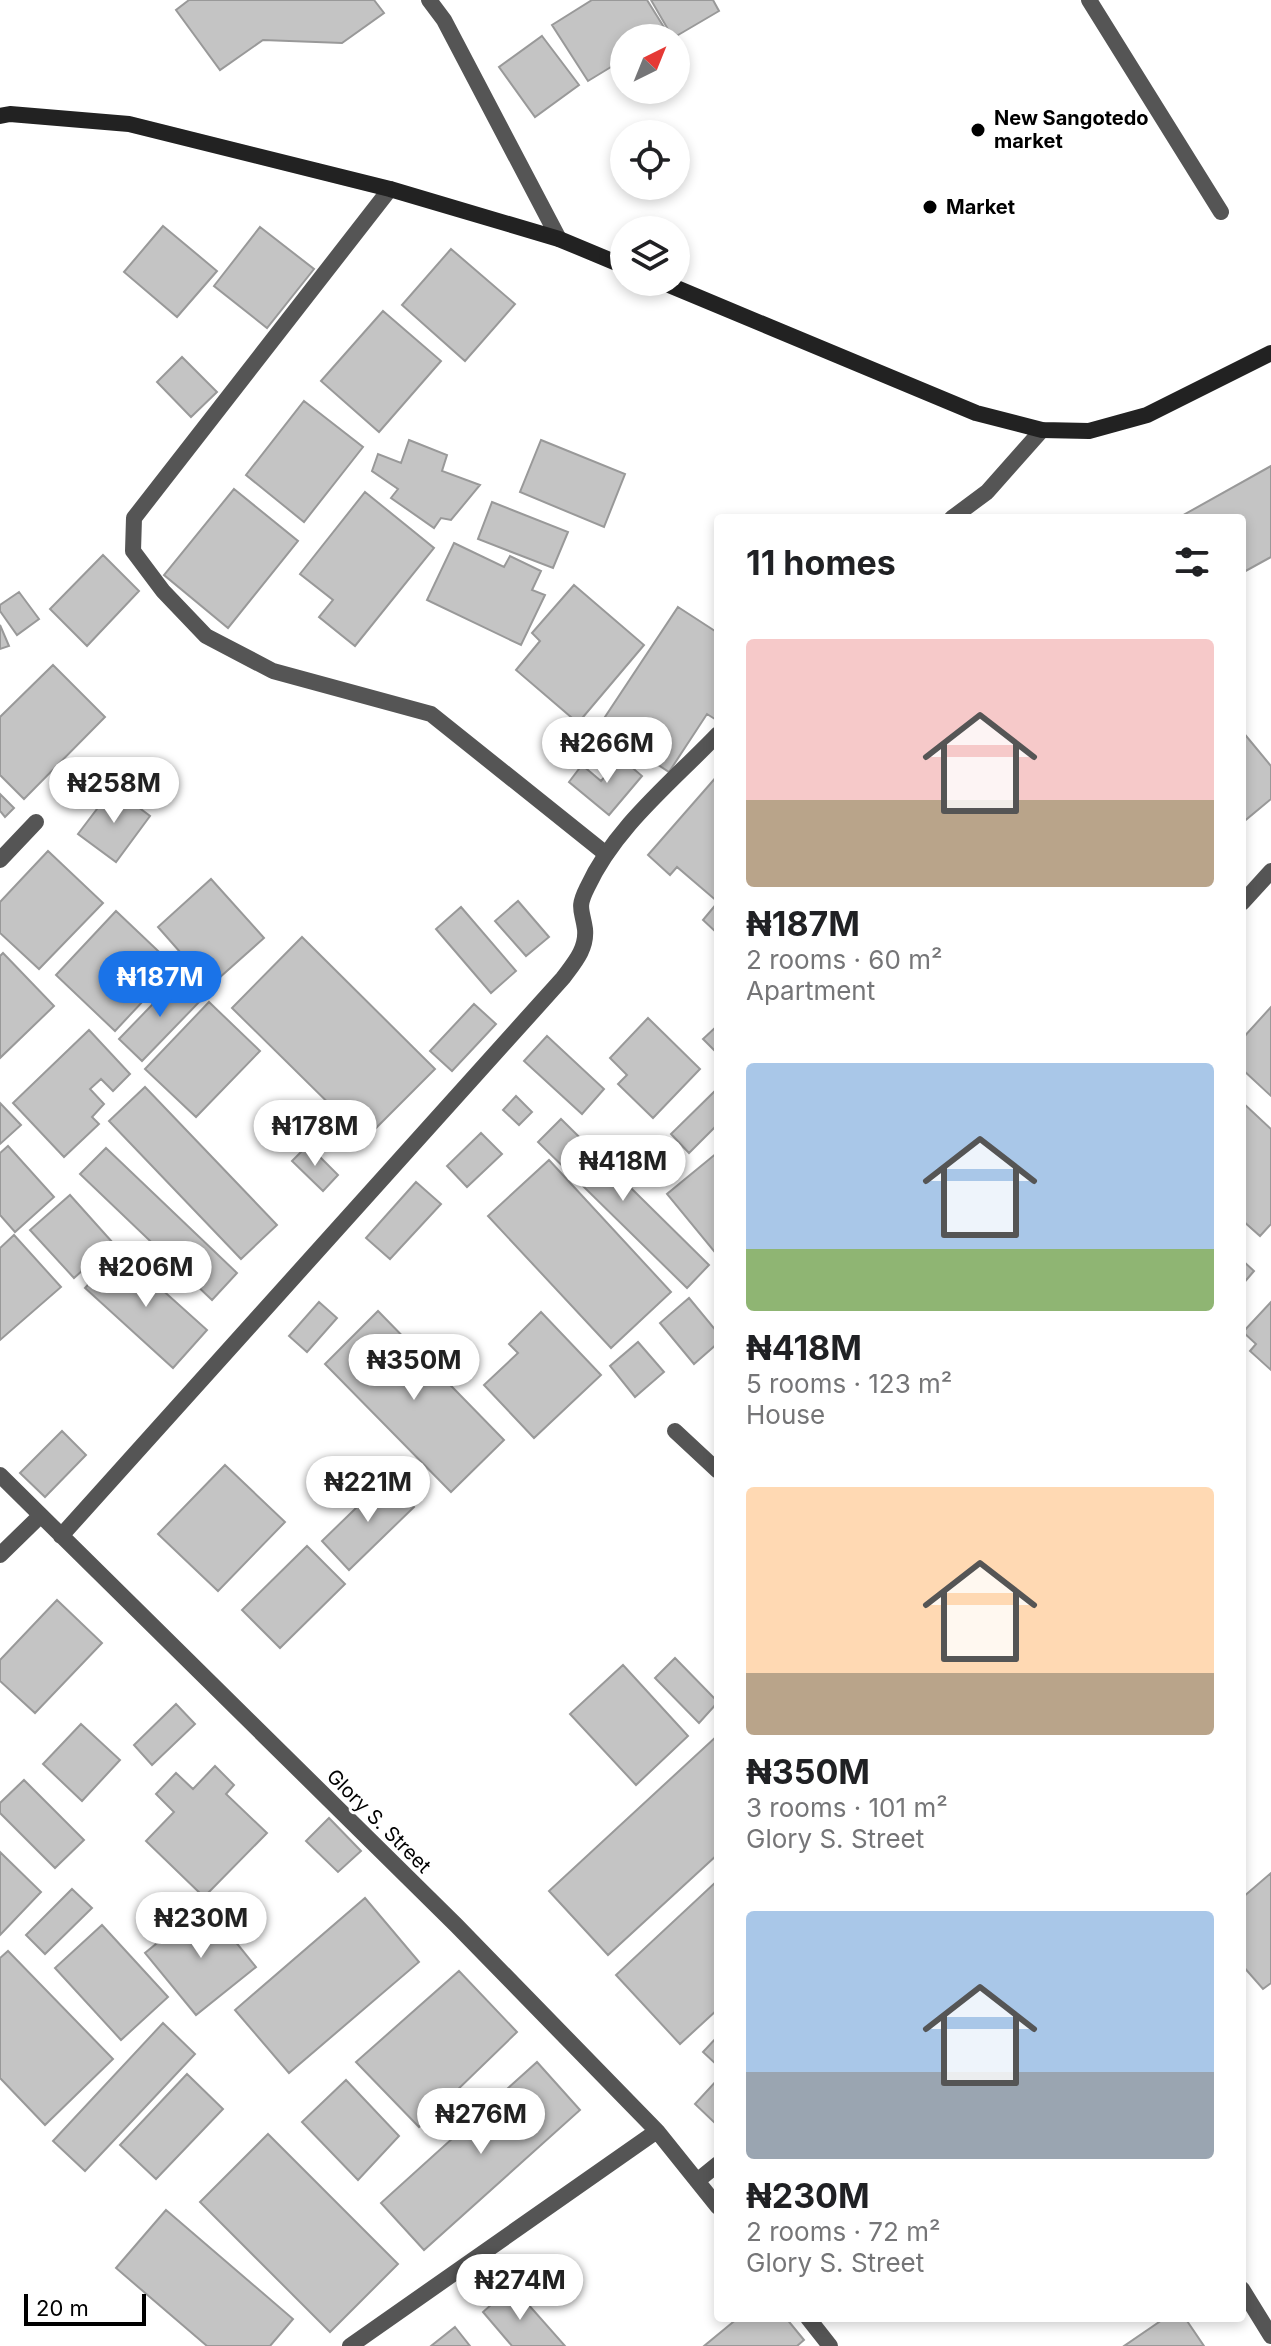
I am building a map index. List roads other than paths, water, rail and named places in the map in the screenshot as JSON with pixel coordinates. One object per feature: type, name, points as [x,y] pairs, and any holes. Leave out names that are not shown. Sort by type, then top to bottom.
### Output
[{"type":"street","points":[[429,0],[444,20],[559,239]]},
{"type":"street","points":[[1089,0],[1221,212]]},
{"type":"street","points":[[0,116],[10,114],[129,124],[390,189],[559,239],[610,260]]},
{"type":"street","points":[[390,189],[134,518],[133,551],[163,591],[206,636],[273,671],[431,714],[606,854]]},
{"type":"street","points":[[690,294],[976,413],[1042,430],[1089,431],[1147,415],[1271,353]]},
{"type":"street","points":[[957,514],[987,492],[1042,430]]},
{"type":"street","points":[[61,1536],[563,978],[581,954],[585,931],[579,909],[586,889],[606,854],[622,832],[714,738]]},
{"type":"street","points":[[0,860],[36,822]]},
{"type":"street","points":[[1246,899],[1271,871]]},
{"type":"street","points":[[675,1431],[714,1467]]},
{"type":"street","name":"Glory S. Street","points":[[0,1475],[456,1925],[657,2131],[714,2202]]},
{"type":"street","points":[[0,1555],[40,1516]]},
{"type":"street","points":[[350,2346],[657,2131]]},
{"type":"street","points":[[697,2181],[714,2167]]},
{"type":"street","points":[[1246,2295],[1271,2336]]},
{"type":"street","points":[[811,2322],[830,2346]]},
{"type":"place","name":"New Sangotedo market","points":[[978,130]]},
{"type":"place","name":"Market","points":[[930,207]]}]
